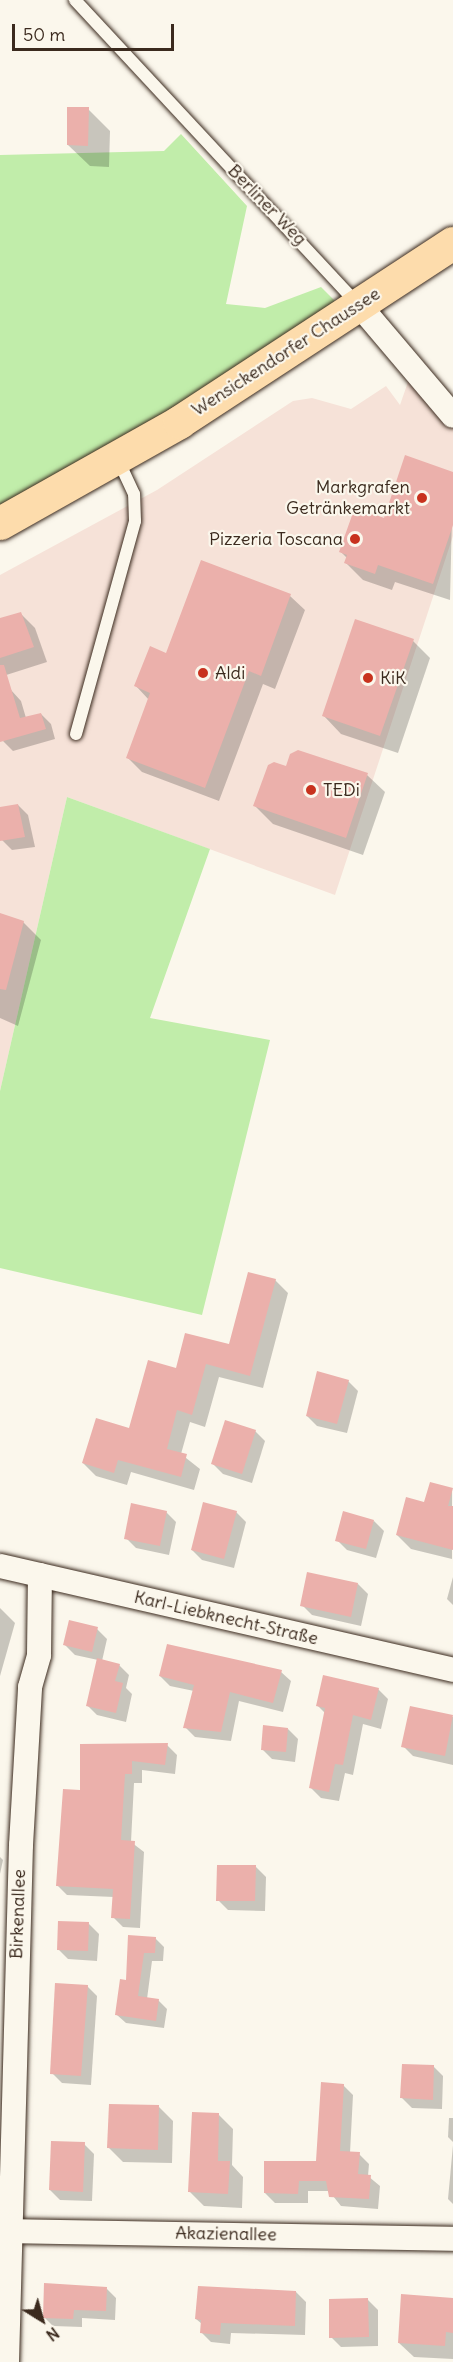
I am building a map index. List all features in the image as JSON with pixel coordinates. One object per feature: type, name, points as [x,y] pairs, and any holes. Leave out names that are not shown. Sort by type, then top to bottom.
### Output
[{"type":"main road","name":"Wensickendorfer Chaussee","points":[[0,523],[118,459],[453,243]]},
{"type":"street","name":"Berliner Weg","points":[[359,305],[453,416]]},
{"type":"street","name":"Karl-Liebknecht-Straße","points":[[0,1566],[453,1670]]},
{"type":"street","name":"Birkenallee","points":[[7,2362],[6,2230],[13,2033],[30,1688],[39,1655],[40,1575]]},
{"type":"street","name":"Akazienallee","points":[[6,2230],[453,2239]]},
{"type":"lane","name":"Berliner Weg","points":[[75,0],[359,305]]},
{"type":"lane","points":[[76,734],[135,521],[134,494],[118,459]]},
{"type":"shaded area","points":[[409,379],[453,427],[453,536],[335,895],[67,797],[0,1091],[0,575],[157,490],[293,401],[312,398],[351,409],[386,386],[400,405]]},
{"type":"green space","points":[[181,134],[247,206],[226,304],[265,308],[321,287],[338,304],[153,425],[0,506],[0,155],[164,151]]},
{"type":"green space","points":[[67,797],[210,849],[150,1018],[270,1040],[202,1315],[0,1268],[0,1091]]},
{"type":"building","points":[[67,107],[89,107],[88,146],[67,145]]},
{"type":"building","name":"Markgrafen Getränkemarkt","points":[[405,455],[453,472],[453,525],[433,584],[378,565],[375,574],[344,563],[347,555],[339,552],[355,507],[384,518]]},
{"type":"building","name":"Aldi","points":[[201,560],[291,594],[261,676],[249,671],[205,788],[126,758],[150,693],[134,686],[150,646],[166,653]]},
{"type":"building","points":[[21,612],[34,647],[0,658],[0,618]]},
{"type":"building","name":"KiK","points":[[355,619],[414,639],[380,736],[322,716]]},
{"type":"building","points":[[0,665],[4,665],[20,718],[41,713],[46,729],[0,742]]},
{"type":"building","name":"TEDi","points":[[298,750],[368,773],[346,838],[253,806],[268,765],[274,762],[286,766],[290,754]]},
{"type":"building","points":[[18,804],[25,837],[0,841],[0,807]]},
{"type":"building","points":[[0,913],[24,921],[6,990],[0,989]]},
{"type":"building","points":[[248,1272],[276,1279],[250,1376],[206,1364],[192,1415],[177,1410],[167,1449],[187,1454],[181,1477],[118,1460],[114,1473],[82,1463],[96,1418],[129,1428],[148,1360],[176,1368],[185,1333],[229,1344]]},
{"type":"building","points":[[317,1371],[349,1380],[337,1424],[306,1416]]},
{"type":"building","points":[[225,1420],[256,1430],[242,1474],[211,1464]]},
{"type":"building","points":[[430,1482],[453,1488],[448,1506],[453,1506],[453,1550],[396,1535],[406,1497],[424,1502]]},
{"type":"building","points":[[203,1502],[237,1511],[224,1559],[191,1550]]},
{"type":"building","points":[[131,1503],[167,1511],[160,1546],[124,1539]]},
{"type":"building","points":[[343,1511],[374,1520],[366,1549],[335,1541]]},
{"type":"building","points":[[307,1572],[358,1583],[351,1617],[300,1606]]},
{"type":"building","points":[[69,1620],[98,1627],[92,1652],[63,1645]]},
{"type":"building","points":[[167,1644],[282,1670],[273,1703],[230,1692],[221,1732],[183,1728],[194,1685],[159,1676]]},
{"type":"building","points":[[97,1658],[120,1664],[115,1681],[123,1683],[116,1713],[86,1706]]},
{"type":"building","points":[[323,1675],[379,1688],[371,1720],[353,1715],[343,1765],[335,1764],[329,1792],[309,1788],[325,1708],[316,1706]]},
{"type":"building","points":[[410,1706],[453,1715],[445,1756],[401,1747]]},
{"type":"building","points":[[263,1725],[288,1728],[286,1752],[261,1750]]},
{"type":"building","points":[[168,1743],[165,1765],[132,1761],[132,1774],[125,1774],[121,1840],[135,1841],[130,1919],[111,1918],[113,1889],[56,1886],[63,1789],[80,1790],[80,1744]]},
{"type":"building","points":[[217,1865],[256,1865],[255,1901],[216,1901]]},
{"type":"building","points":[[58,1921],[89,1922],[88,1951],[57,1950]]},
{"type":"building","points":[[128,1935],[156,1937],[155,1953],[144,1953],[138,1996],[159,1999],[156,2021],[115,2015],[120,1979],[126,1980]]},
{"type":"building","points":[[55,1983],[88,1985],[81,2076],[50,2074]]},
{"type":"building","points":[[402,2064],[434,2065],[433,2100],[400,2098]]},
{"type":"building","points":[[321,2082],[344,2084],[340,2151],[360,2152],[358,2174],[371,2175],[369,2199],[329,2197],[326,2181],[299,2181],[298,2194],[264,2193],[264,2161],[316,2161]]},
{"type":"building","points":[[109,2104],[159,2105],[158,2150],[107,2148]]},
{"type":"building","points":[[192,2112],[219,2113],[218,2161],[230,2161],[228,2194],[188,2192]]},
{"type":"building","points":[[51,2141],[85,2142],[83,2192],[49,2190]]},
{"type":"building","points":[[44,2283],[107,2287],[106,2311],[74,2310],[73,2319],[43,2318]]},
{"type":"building","points":[[198,2286],[296,2291],[295,2326],[221,2323],[220,2335],[200,2333],[201,2320],[195,2319]]},
{"type":"building","points":[[401,2294],[453,2298],[453,2333],[446,2332],[445,2346],[398,2343]]},
{"type":"building","points":[[368,2298],[369,2337],[329,2338],[329,2299]]},
{"type":"place","name":"Markgrafen Getränkemarkt","points":[[422,498]]},
{"type":"place","name":"Pizzeria Toscana","points":[[355,539]]},
{"type":"place","name":"Aldi","points":[[203,673]]},
{"type":"place","name":"KiK","points":[[368,678]]},
{"type":"place","name":"TEDi","points":[[311,790]]}]
